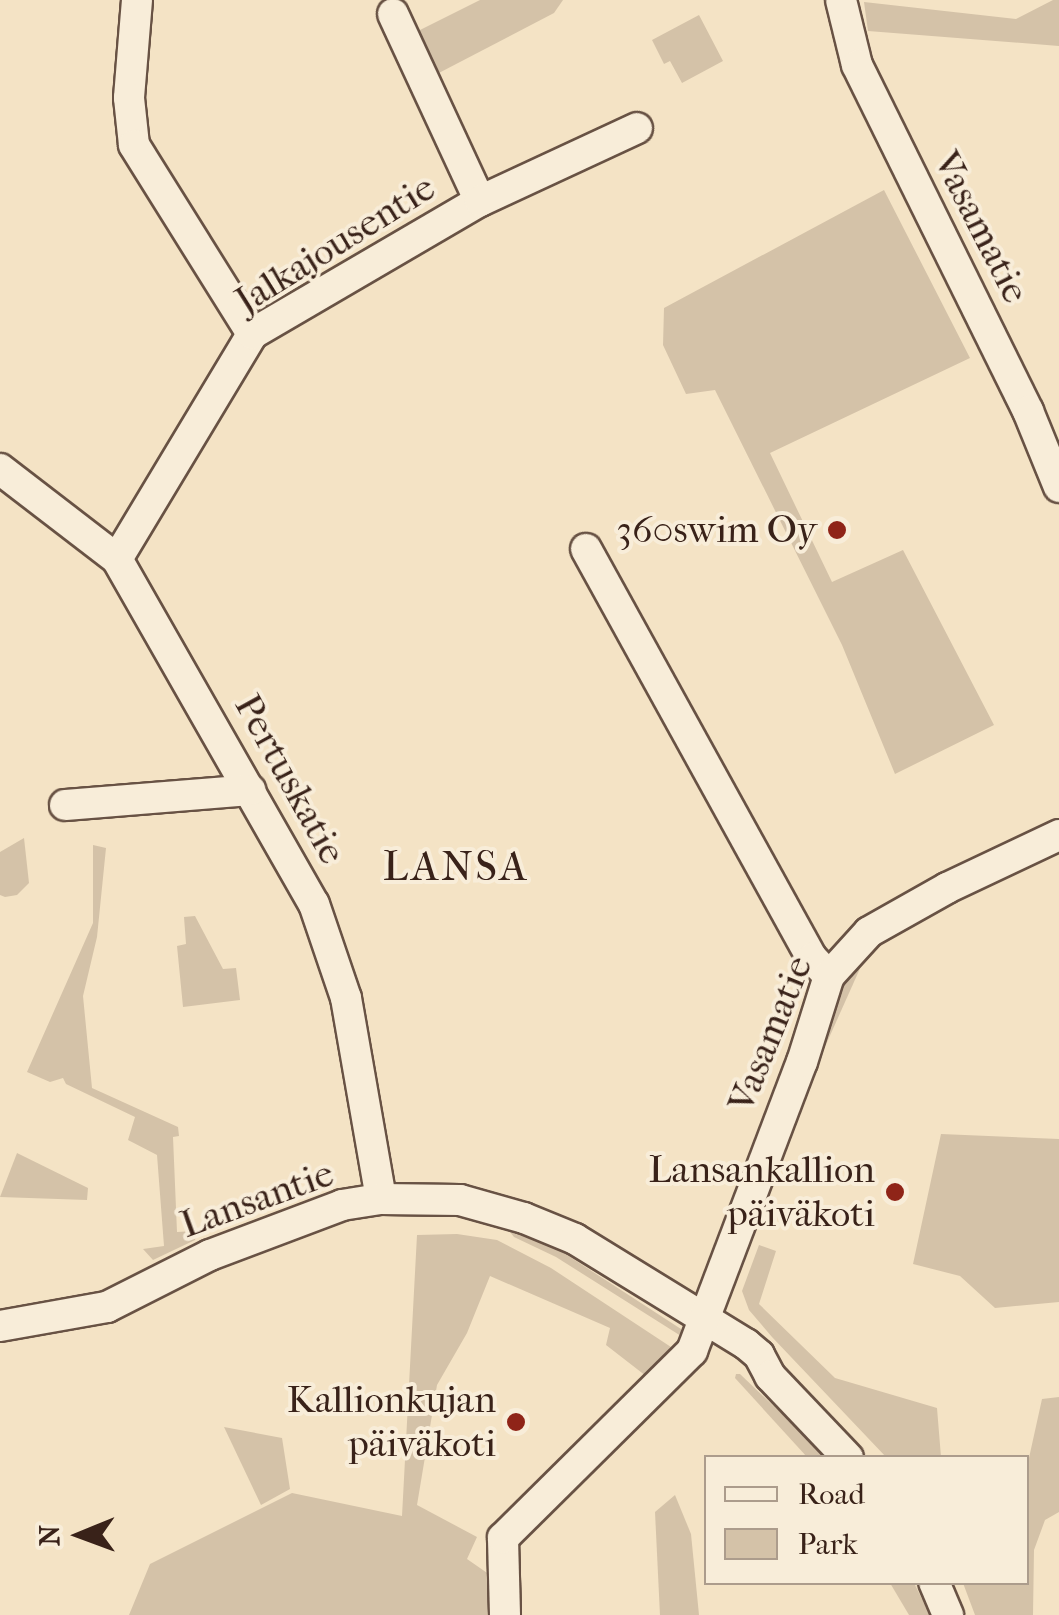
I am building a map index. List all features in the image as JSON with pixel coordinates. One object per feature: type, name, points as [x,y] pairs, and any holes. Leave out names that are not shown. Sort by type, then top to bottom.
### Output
[{"type":"street","points":[[138,0],[129,98],[134,145],[252,334]]},
{"type":"street","name":"Vasamatie","points":[[841,0],[857,65],[1028,411],[1059,487]]},
{"type":"street","points":[[393,14],[480,202]]},
{"type":"street","name":"Jalkajousentie","points":[[118,559],[252,334],[480,202],[637,128]]},
{"type":"street","name":"Pertuskatie","points":[[0,469],[118,559],[314,904],[335,957],[381,1199]]},
{"type":"street","points":[[586,549],[812,958],[830,976]]},
{"type":"street","points":[[64,805],[250,790]]},
{"type":"street","name":"Vasamatie","points":[[505,1615],[503,1538],[692,1351],[802,1062],[830,976],[869,932],[947,888],[1059,835]]},
{"type":"street","name":"Lansantie","points":[[0,1326],[107,1307],[277,1226],[342,1206],[381,1199],[460,1200],[524,1218],[575,1239],[746,1344],[759,1355],[770,1376],[845,1455]]},
{"type":"street","points":[[935,1585],[948,1615]]},
{"type":"green space","points":[[480,0],[563,0],[554,13],[435,75],[412,34]]},
{"type":"green space","points":[[1059,0],[1059,46],[868,31],[864,2],[1016,19]]},
{"type":"green space","points":[[699,15],[723,61],[682,83],[670,61],[664,64],[652,40]]},
{"type":"green space","points":[[884,190],[970,358],[770,453],[832,582],[903,550],[994,725],[895,774],[842,645],[715,390],[686,394],[663,345],[664,308]]},
{"type":"green space","points":[[24,838],[29,883],[17,895],[5,897],[0,895],[0,852]]},
{"type":"green space","points":[[93,845],[106,848],[97,937],[83,996],[92,1088],[178,1127],[179,1136],[173,1137],[177,1232],[194,1231],[196,1235],[195,1240],[153,1260],[143,1249],[164,1246],[157,1155],[128,1140],[135,1117],[66,1084],[63,1078],[50,1082],[27,1072],[93,923]]},
{"type":"green space","points":[[195,916],[223,969],[236,968],[240,1000],[183,1007],[177,946],[186,944],[184,917]]},
{"type":"green space","points":[[858,955],[862,964],[824,1049],[817,1045],[846,972]]},
{"type":"green space","points":[[941,1134],[1059,1139],[1059,1302],[995,1308],[960,1276],[913,1264]]},
{"type":"green space","points":[[17,1153],[88,1188],[87,1200],[0,1197]]},
{"type":"green space","points":[[506,1227],[550,1244],[681,1329],[681,1336],[556,1257],[514,1237]]},
{"type":"green space","points":[[457,1234],[497,1240],[551,1268],[674,1349],[646,1376],[606,1345],[610,1328],[490,1276],[467,1333],[437,1385],[417,1505],[477,1537],[467,1559],[493,1577],[495,1615],[129,1615],[150,1564],[292,1493],[402,1516],[417,1235]]},
{"type":"green space","points":[[759,1245],[776,1251],[759,1304],[835,1378],[937,1408],[941,1455],[884,1455],[772,1337],[749,1310],[742,1291]]},
{"type":"green space","points":[[740,1374],[825,1455],[805,1455],[735,1378]]},
{"type":"green space","points":[[1059,1397],[1059,1512],[1045,1520],[1034,1550],[1033,1615],[975,1615],[964,1585],[1029,1585],[1029,1458],[1042,1399]]},
{"type":"green space","points":[[224,1427],[282,1438],[290,1489],[261,1505]]},
{"type":"green space","points":[[675,1495],[691,1534],[699,1615],[660,1615],[655,1512]]},
{"type":"green space","points":[[891,1585],[915,1585],[930,1615],[909,1615]]},
{"type":"place","name":"360swim Oy","points":[[837,530]]},
{"type":"place","name":"Lansankallion päiväkoti","points":[[895,1192]]},
{"type":"place","name":"Kallionkujan päiväkoti","points":[[516,1422]]},
{"type":"district","name":"LANSA","points":[[456,867]]}]
